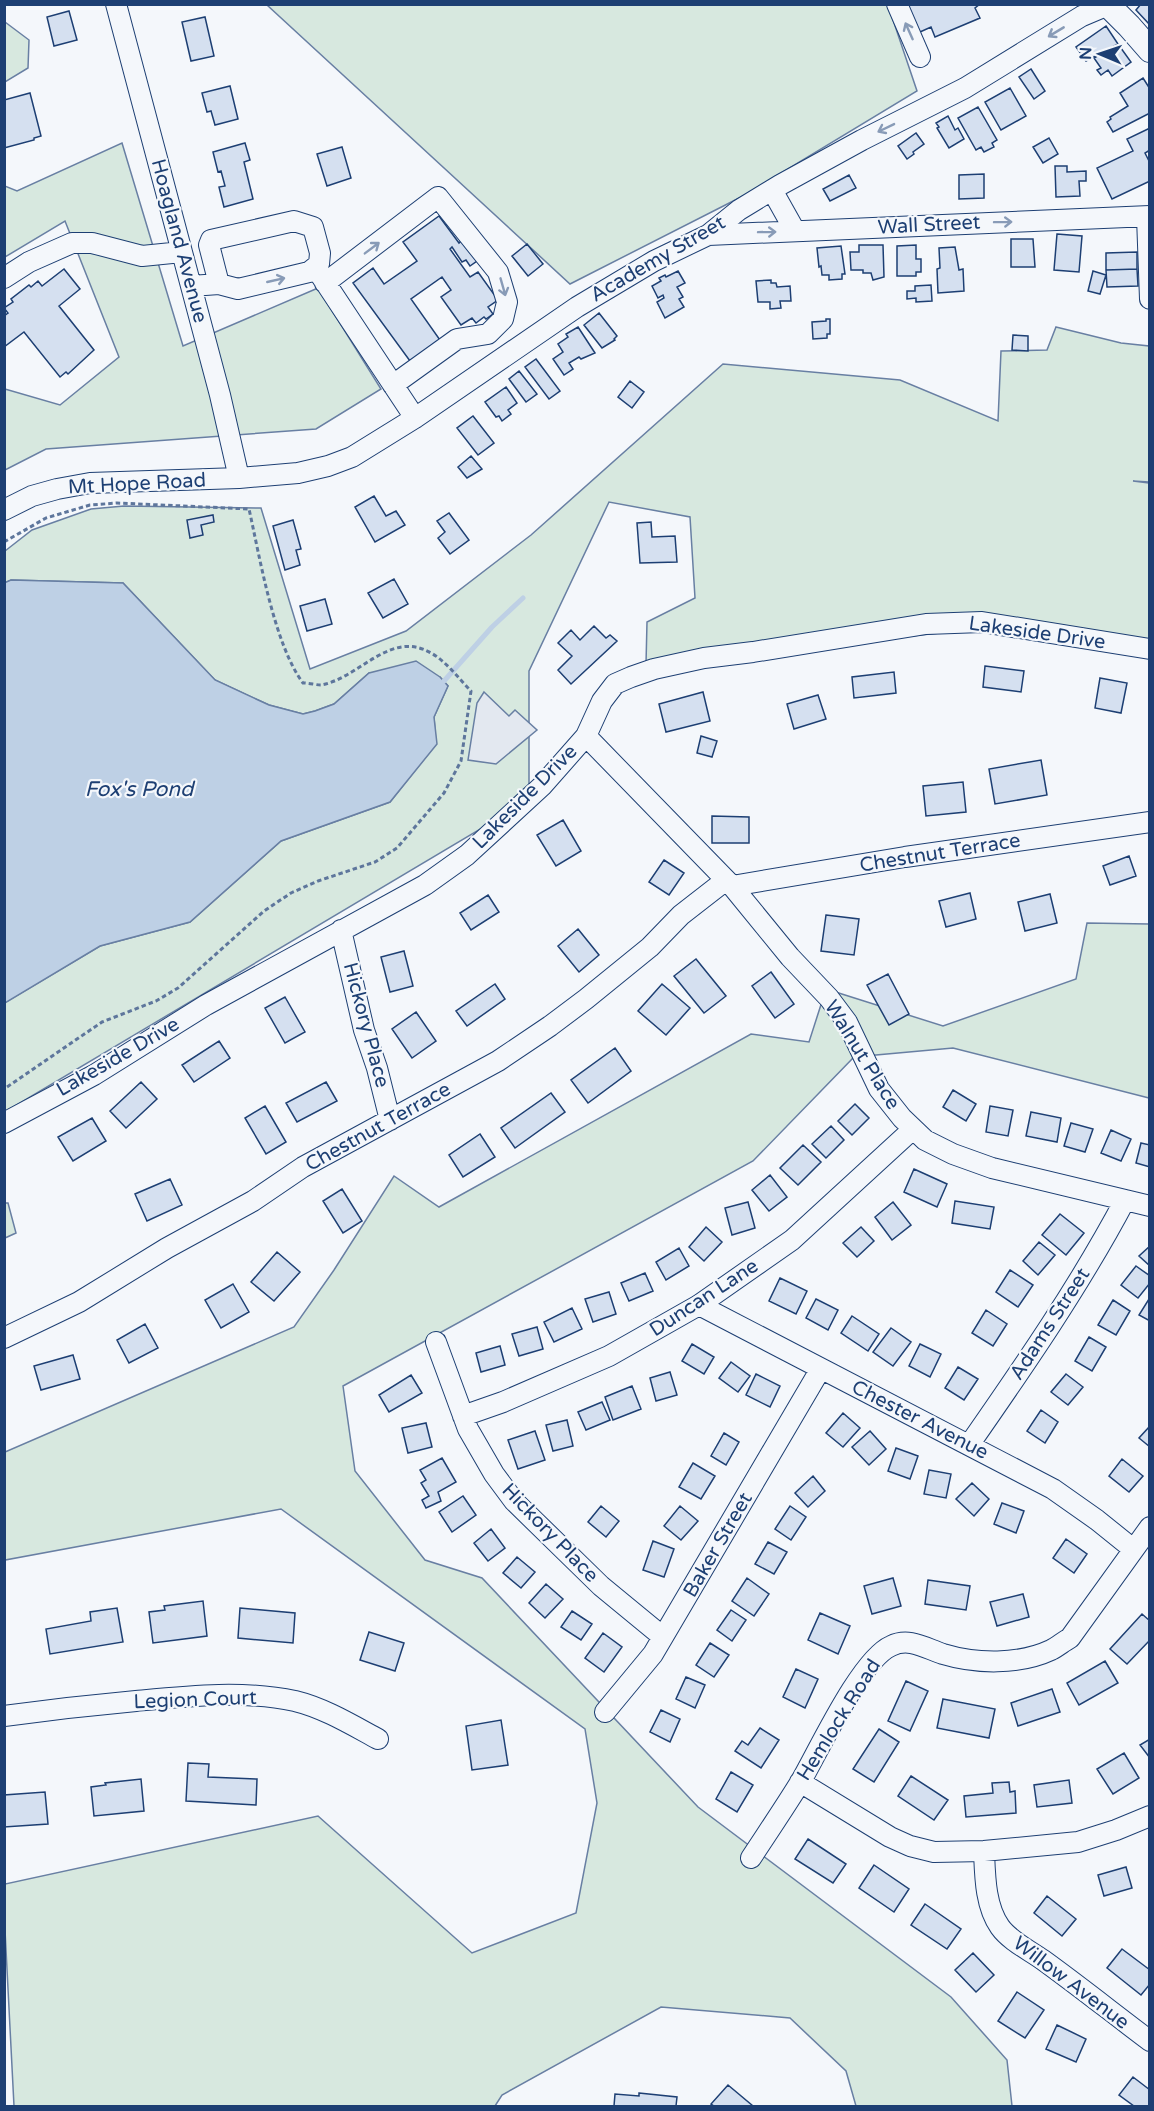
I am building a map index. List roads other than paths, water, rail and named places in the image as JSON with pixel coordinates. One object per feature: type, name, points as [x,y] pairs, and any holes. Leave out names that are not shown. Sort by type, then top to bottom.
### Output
[{"type":"main road","points":[[1107,5],[1149,50]]},
{"type":"street","name":"Hoagland Avenue","points":[[116,4],[220,395],[239,478]]},
{"type":"street","points":[[897,4],[920,57]]},
{"type":"street","name":"Academy Street","points":[[239,478],[298,473],[328,466],[352,457],[415,418],[578,307],[654,261],[708,235],[740,210],[772,190],[862,140],[965,88],[1082,16],[1107,5]]},
{"type":"street","points":[[772,190],[795,231]]},
{"type":"street","points":[[191,286],[219,284],[238,288],[309,272],[320,275],[438,197],[498,272],[507,302],[503,319],[488,334],[457,339],[393,384]]},
{"type":"street","points":[[1148,217],[1149,299]]},
{"type":"street","name":"Wall Street","points":[[708,235],[1148,217]]},
{"type":"street","points":[[219,284],[209,245],[211,240],[294,221],[313,227],[321,253],[320,275],[415,418]]},
{"type":"street","points":[[4,278],[29,262],[72,243],[92,243],[142,256],[182,252]]},
{"type":"street","name":"Mt Hope Road","points":[[4,510],[32,496],[90,483],[239,478]]},
{"type":"street","name":"Lakeside Drive","points":[[4,1123],[94,1075],[206,1005],[425,885],[467,855],[542,786],[586,736],[602,701],[615,684],[654,669],[704,658],[926,624],[982,622],[1149,649]]},
{"type":"street","name":"Walnut Place","points":[[586,736],[729,883],[790,957],[835,1006],[847,1022],[879,1089],[902,1118],[925,1140],[992,1168],[1149,1206]]},
{"type":"street","name":"Chestnut Terrace","points":[[4,1338],[79,1302],[167,1248],[253,1201],[303,1167],[498,1061],[550,1026],[650,947],[681,915],[729,883],[1149,822]]},
{"type":"street","name":"Hickory Place","points":[[341,930],[364,1030],[377,1068],[390,1120]]},
{"type":"street","name":"Duncan Lane","points":[[463,1416],[502,1402],[609,1356],[699,1305],[792,1240],[914,1129]]},
{"type":"street","name":"Adams Street","points":[[969,1445],[1068,1296],[1110,1229],[1125,1200]]},
{"type":"street","name":"Chester Avenue","points":[[699,1305],[820,1370],[1053,1489],[1097,1520],[1132,1549]]},
{"type":"street","name":"Hickory Place","points":[[436,1342],[468,1429],[494,1474],[514,1501],[601,1586],[663,1637]]},
{"type":"street","name":"Baker Street","points":[[605,1712],[653,1654],[820,1370]]},
{"type":"street","name":"Hemlock Road","points":[[751,1858],[800,1782],[864,1672],[877,1655],[900,1642],[910,1642],[958,1657],[999,1661],[1035,1656],[1051,1650],[1070,1638],[1149,1527]]},
{"type":"street","name":"Legion Court","points":[[4,1716],[166,1698],[253,1695],[296,1701],[378,1738]]},
{"type":"street","points":[[800,1782],[890,1837],[922,1850],[934,1852],[984,1851],[1078,1842],[1149,1816]]},
{"type":"street","name":"Willow Avenue","points":[[984,1851],[987,1891],[999,1926],[1006,1934],[1149,2041]]},
{"type":"water","name":"Fox's Pond","points":[[11,580],[123,583],[215,680],[269,705],[303,714],[334,704],[369,673],[416,661],[440,677],[448,686],[434,717],[437,744],[390,802],[281,841],[190,922],[100,946],[5,1003],[4,583]]},
{"type":"waterway","points":[[444,681],[492,627],[523,598]]}]
